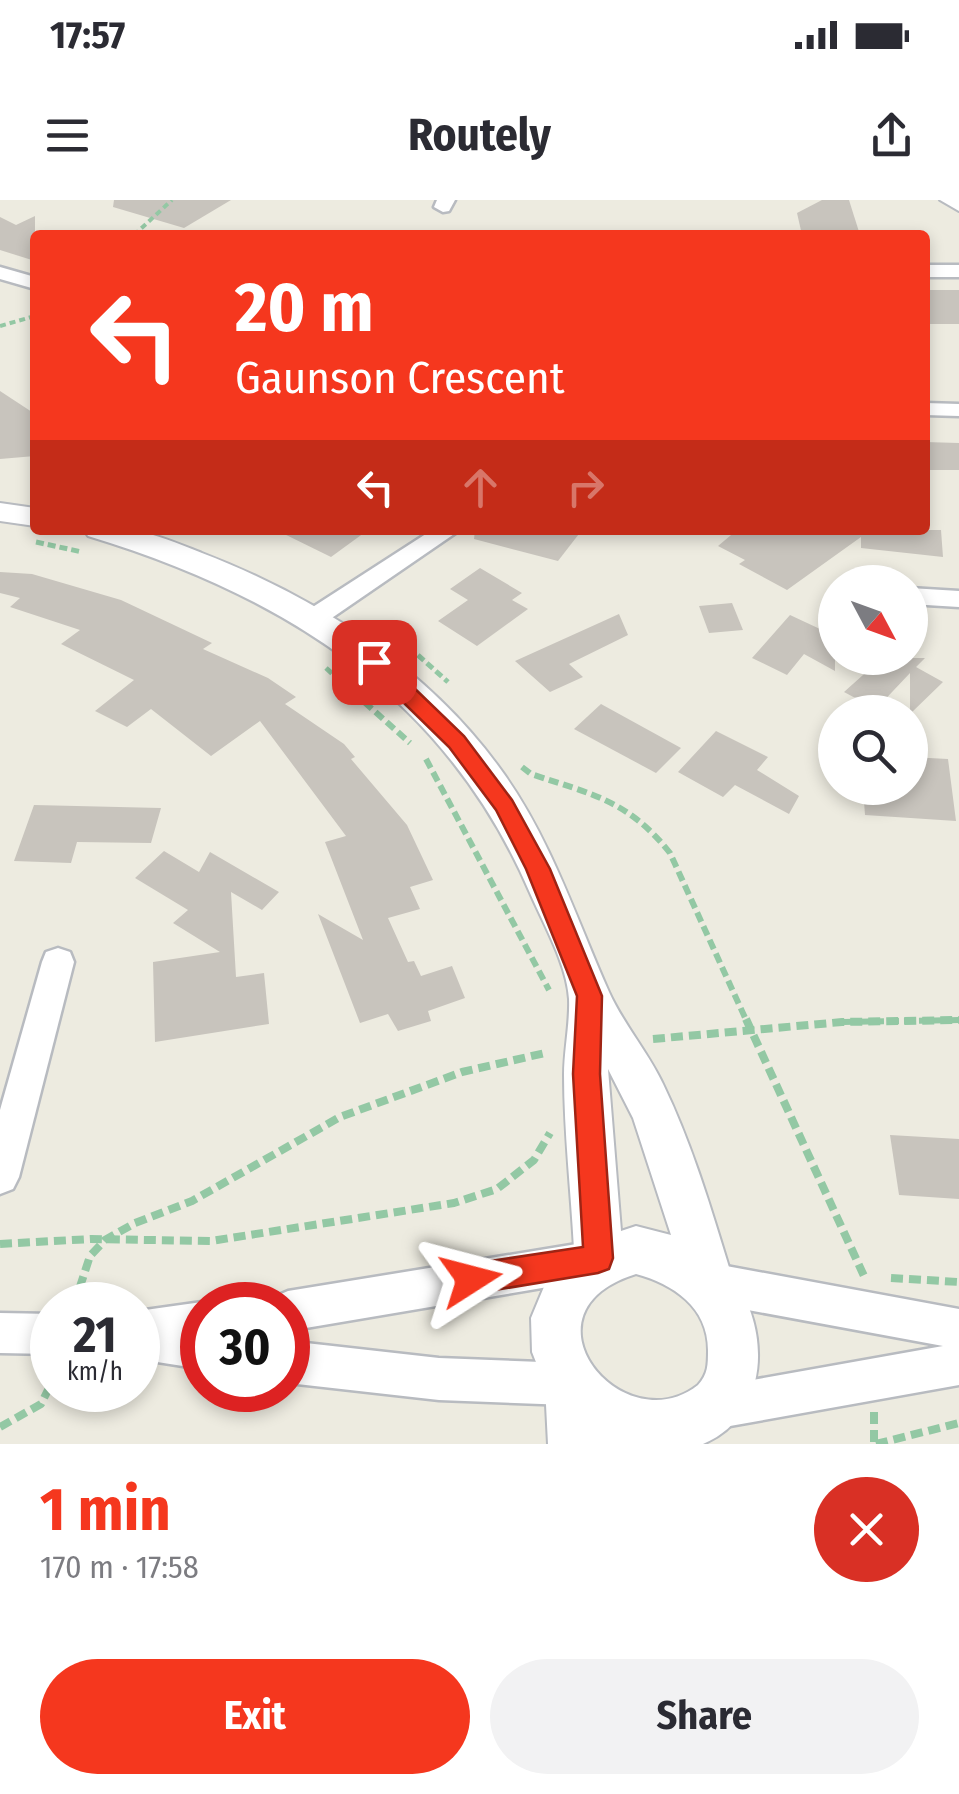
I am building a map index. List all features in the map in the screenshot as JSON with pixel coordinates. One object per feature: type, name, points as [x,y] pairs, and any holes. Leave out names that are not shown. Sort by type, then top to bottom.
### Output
[{"type":"street","points":[[951,200],[959,204]]},
{"type":"street","points":[[930,270],[959,272]]},
{"type":"street","points":[[0,273],[30,282]]},
{"type":"street","points":[[930,409],[959,410]]},
{"type":"street","points":[[0,512],[27,528]]},
{"type":"street","points":[[314,618],[440,535]]},
{"type":"street","points":[[96,542],[190,558],[253,585],[314,618],[404,686],[457,742],[504,806],[540,873],[572,997],[586,1074],[597,1259]]},
{"type":"street","points":[[928,597],[959,599]]},
{"type":"street","points":[[0,1177],[58,962]]},
{"type":"street","points":[[572,997],[644,1091],[675,1164],[708,1282]]},
{"type":"street","points":[[310,1307],[636,1250],[655,1252],[692,1268],[723,1302],[735,1347],[726,1390],[706,1423]]},
{"type":"street","points":[[575,1444],[569,1386],[554,1338],[556,1314],[578,1274],[597,1259]]},
{"type":"street","points":[[708,1282],[959,1329]]},
{"type":"street","points":[[0,1333],[30,1334]]},
{"type":"street","points":[[310,1364],[439,1379],[569,1386],[599,1416],[634,1432],[659,1434],[959,1364]]},
{"type":"path","points":[[139,230],[172,200]]},
{"type":"path","points":[[0,326],[30,317]]},
{"type":"path","points":[[62,535],[96,542]]},
{"type":"path","points":[[324,667],[424,756],[572,997]]},
{"type":"path","points":[[645,820],[670,853],[864,1276],[959,1282]]},
{"type":"path","points":[[652,1039],[842,1022],[959,1020]]},
{"type":"path","points":[[82,1282],[90,1256],[105,1240],[192,1201],[340,1117],[462,1072],[544,1052]]},
{"type":"path","points":[[0,1244],[211,1241],[454,1203],[497,1189],[534,1160],[552,1130]]},
{"type":"path","points":[[0,1427],[30,1410]]},
{"type":"path","points":[[876,1444],[959,1423]]},
{"type":"building","points":[[114,200],[231,200],[184,228],[113,207]]},
{"type":"building","points":[[822,200],[849,200],[858,230],[801,230],[797,213]]},
{"type":"building","points":[[35,216],[35,230],[30,230],[30,259],[0,250],[0,217],[16,225]]},
{"type":"building","points":[[930,290],[959,290],[959,324],[930,324]]},
{"type":"building","points":[[0,391],[30,411],[30,456],[0,459]]},
{"type":"building","points":[[930,442],[959,443],[959,470],[930,470]]},
{"type":"building","points":[[930,530],[941,530],[943,557],[861,548],[861,537],[787,590],[739,564],[745,560],[718,546],[731,535],[930,535]]},
{"type":"building","points":[[286,535],[361,535],[331,557]]},
{"type":"building","points":[[474,535],[578,535],[558,561],[474,539]]},
{"type":"building","points":[[480,568],[522,593],[512,600],[528,609],[477,646],[438,621],[468,600],[450,589]]},
{"type":"building","points":[[0,572],[32,574],[121,600],[212,643],[203,649],[268,678],[296,697],[285,704],[344,744],[355,757],[351,759],[407,825],[433,880],[410,887],[420,909],[388,918],[408,962],[414,961],[421,976],[452,966],[465,998],[428,1011],[431,1021],[398,1031],[388,1014],[360,1023],[318,914],[363,940],[325,842],[346,836],[260,721],[211,756],[151,709],[127,727],[95,711],[134,680],[61,644],[80,630],[10,607],[20,598],[0,593]]},
{"type":"building","points":[[732,603],[743,630],[709,633],[699,606]]},
{"type":"building","points":[[619,614],[628,635],[569,664],[583,677],[550,692],[515,661]]},
{"type":"building","points":[[790,615],[818,628],[818,662],[804,654],[787,675],[752,658]]},
{"type":"building","points":[[928,674],[943,682],[928,697],[910,695],[910,675]]},
{"type":"building","points":[[863,675],[908,675],[889,695],[844,692]]},
{"type":"building","points":[[601,704],[681,748],[656,773],[574,729]]},
{"type":"building","points":[[716,731],[768,757],[757,770],[799,796],[789,814],[735,785],[723,797],[678,772]]},
{"type":"building","points":[[928,758],[948,759],[956,821],[865,815],[864,805],[928,805]]},
{"type":"building","points":[[34,805],[161,808],[151,843],[77,842],[71,863],[14,861]]},
{"type":"building","points":[[164,851],[199,872],[210,852],[279,892],[262,910],[231,892],[236,977],[264,973],[269,1024],[155,1042],[153,962],[220,952],[173,923],[188,910],[135,878]]},
{"type":"building","points":[[890,1135],[959,1139],[959,1199],[899,1195]]},
{"type":"route","points":[[374,662],[404,686],[457,742],[504,806],[525,840],[576,954],[590,996],[586,1074],[598,1258],[471,1279]]}]
